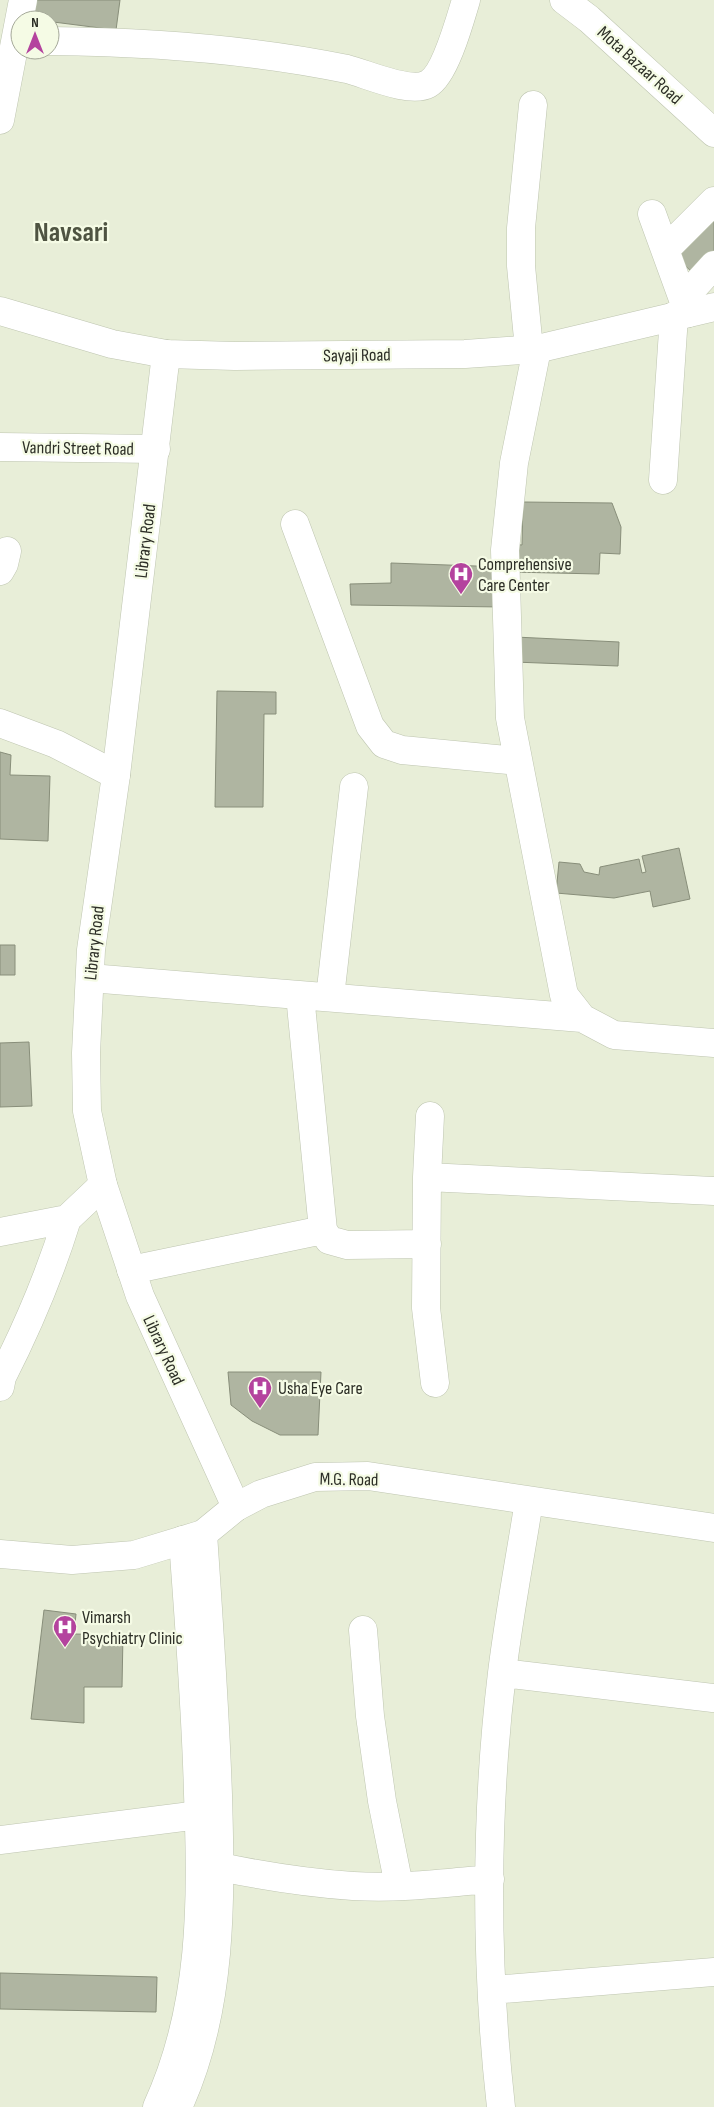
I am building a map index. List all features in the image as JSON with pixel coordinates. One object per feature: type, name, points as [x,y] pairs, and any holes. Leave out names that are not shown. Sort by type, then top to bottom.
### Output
[{"type":"street","points":[[60,41],[127,42],[238,52],[348,70],[411,87],[426,85],[438,77],[466,0]]},
{"type":"street","name":"Mota Bazaar Road","points":[[564,0],[589,19],[714,133]]},
{"type":"street","points":[[0,120],[10,53]]},
{"type":"street","points":[[533,105],[521,228],[521,266],[533,349],[514,463],[506,550],[510,718],[564,995],[582,1018]]},
{"type":"street","points":[[665,250],[714,201]]},
{"type":"street","points":[[652,214],[690,309]]},
{"type":"street","points":[[663,480],[690,309],[714,265]]},
{"type":"street","name":"Sayaji Road","points":[[0,311],[112,344],[166,354],[235,356],[464,354],[533,349],[690,309]]},
{"type":"street","name":"Library Road","points":[[166,354],[116,775],[91,950],[86,1053],[87,1111],[103,1185],[140,1296],[236,1507]]},
{"type":"street","name":"Vandri Street Road","points":[[0,447],[156,449]]},
{"type":"street","points":[[295,524],[370,726],[384,744],[402,750],[518,761]]},
{"type":"street","points":[[0,723],[56,744],[116,775]]},
{"type":"street","points":[[330,998],[354,787]]},
{"type":"street","points":[[90,978],[582,1018],[614,1035],[714,1043]]},
{"type":"street","points":[[300,995],[323,1230],[329,1240],[347,1245],[427,1244]]},
{"type":"street","points":[[430,1116],[426,1308],[435,1383]]},
{"type":"street","points":[[428,1177],[714,1192]]},
{"type":"street","points":[[0,1387],[2,1377],[42,1292],[67,1219],[103,1185]]},
{"type":"street","points":[[0,1232],[67,1219]]},
{"type":"street","points":[[131,1270],[323,1230]]},
{"type":"street","name":"M.G. Road","points":[[0,1554],[72,1560],[134,1555],[193,1537],[236,1507],[261,1494],[315,1477],[368,1476],[714,1528]]},
{"type":"street","points":[[501,2107],[492,1990],[490,1879],[493,1776],[502,1673],[529,1500]]},
{"type":"street","points":[[157,2107],[171,2077],[182,2035],[197,1960],[201,1866],[196,1725],[193,1537]]},
{"type":"street","points":[[178,2107],[190,2082],[205,2022],[216,1962],[220,1867],[216,1725],[193,1537]]},
{"type":"street","points":[[363,1630],[375,1754],[382,1801],[399,1886]]},
{"type":"street","points":[[502,1673],[713,1698]]},
{"type":"street","points":[[0,1840],[199,1815]]},
{"type":"street","points":[[220,1867],[287,1880],[354,1886],[422,1886],[490,1879]]},
{"type":"street","points":[[492,1990],[714,1972]]},
{"type":"building","points":[[33,0],[120,0],[116,30],[60,23],[60,10],[31,10]]},
{"type":"building","points":[[714,212],[714,257],[696,276],[674,255]]},
{"type":"building","points":[[523,502],[612,503],[621,527],[620,554],[600,553],[599,574],[510,572],[510,544],[522,545]]},
{"type":"building","points":[[391,563],[504,567],[503,607],[351,605],[350,584],[391,583]]},
{"type":"building","points":[[515,637],[619,642],[618,666],[514,662]]},
{"type":"building","points":[[217,691],[276,692],[276,714],[264,714],[263,807],[215,807]]},
{"type":"building","points":[[0,752],[11,755],[10,775],[50,776],[48,841],[0,839]]},
{"type":"building","points":[[679,848],[690,899],[653,907],[650,891],[614,898],[556,893],[559,862],[580,864],[584,872],[599,875],[600,867],[639,859],[642,873],[646,872],[642,856]]},
{"type":"building","points":[[0,945],[15,945],[15,975],[0,975]]},
{"type":"building","points":[[29,1042],[32,1106],[0,1107],[0,1043]]},
{"type":"building","points":[[228,1372],[321,1372],[318,1435],[280,1435],[252,1421],[231,1405]]},
{"type":"building","points":[[44,1610],[76,1614],[74,1634],[123,1635],[122,1687],[84,1687],[84,1723],[31,1719]]},
{"type":"building","points":[[0,1973],[157,1977],[156,2012],[0,2009]]},
{"type":"place","name":"Comprehensive Care Center","points":[[461,595]]},
{"type":"place","name":"Usha Eye Care","points":[[260,1409]]},
{"type":"place","name":"Vimarsh Psychiatry Clinic","points":[[65,1648]]},
{"type":"district","name":"Navsari","points":[[71,231]]}]
